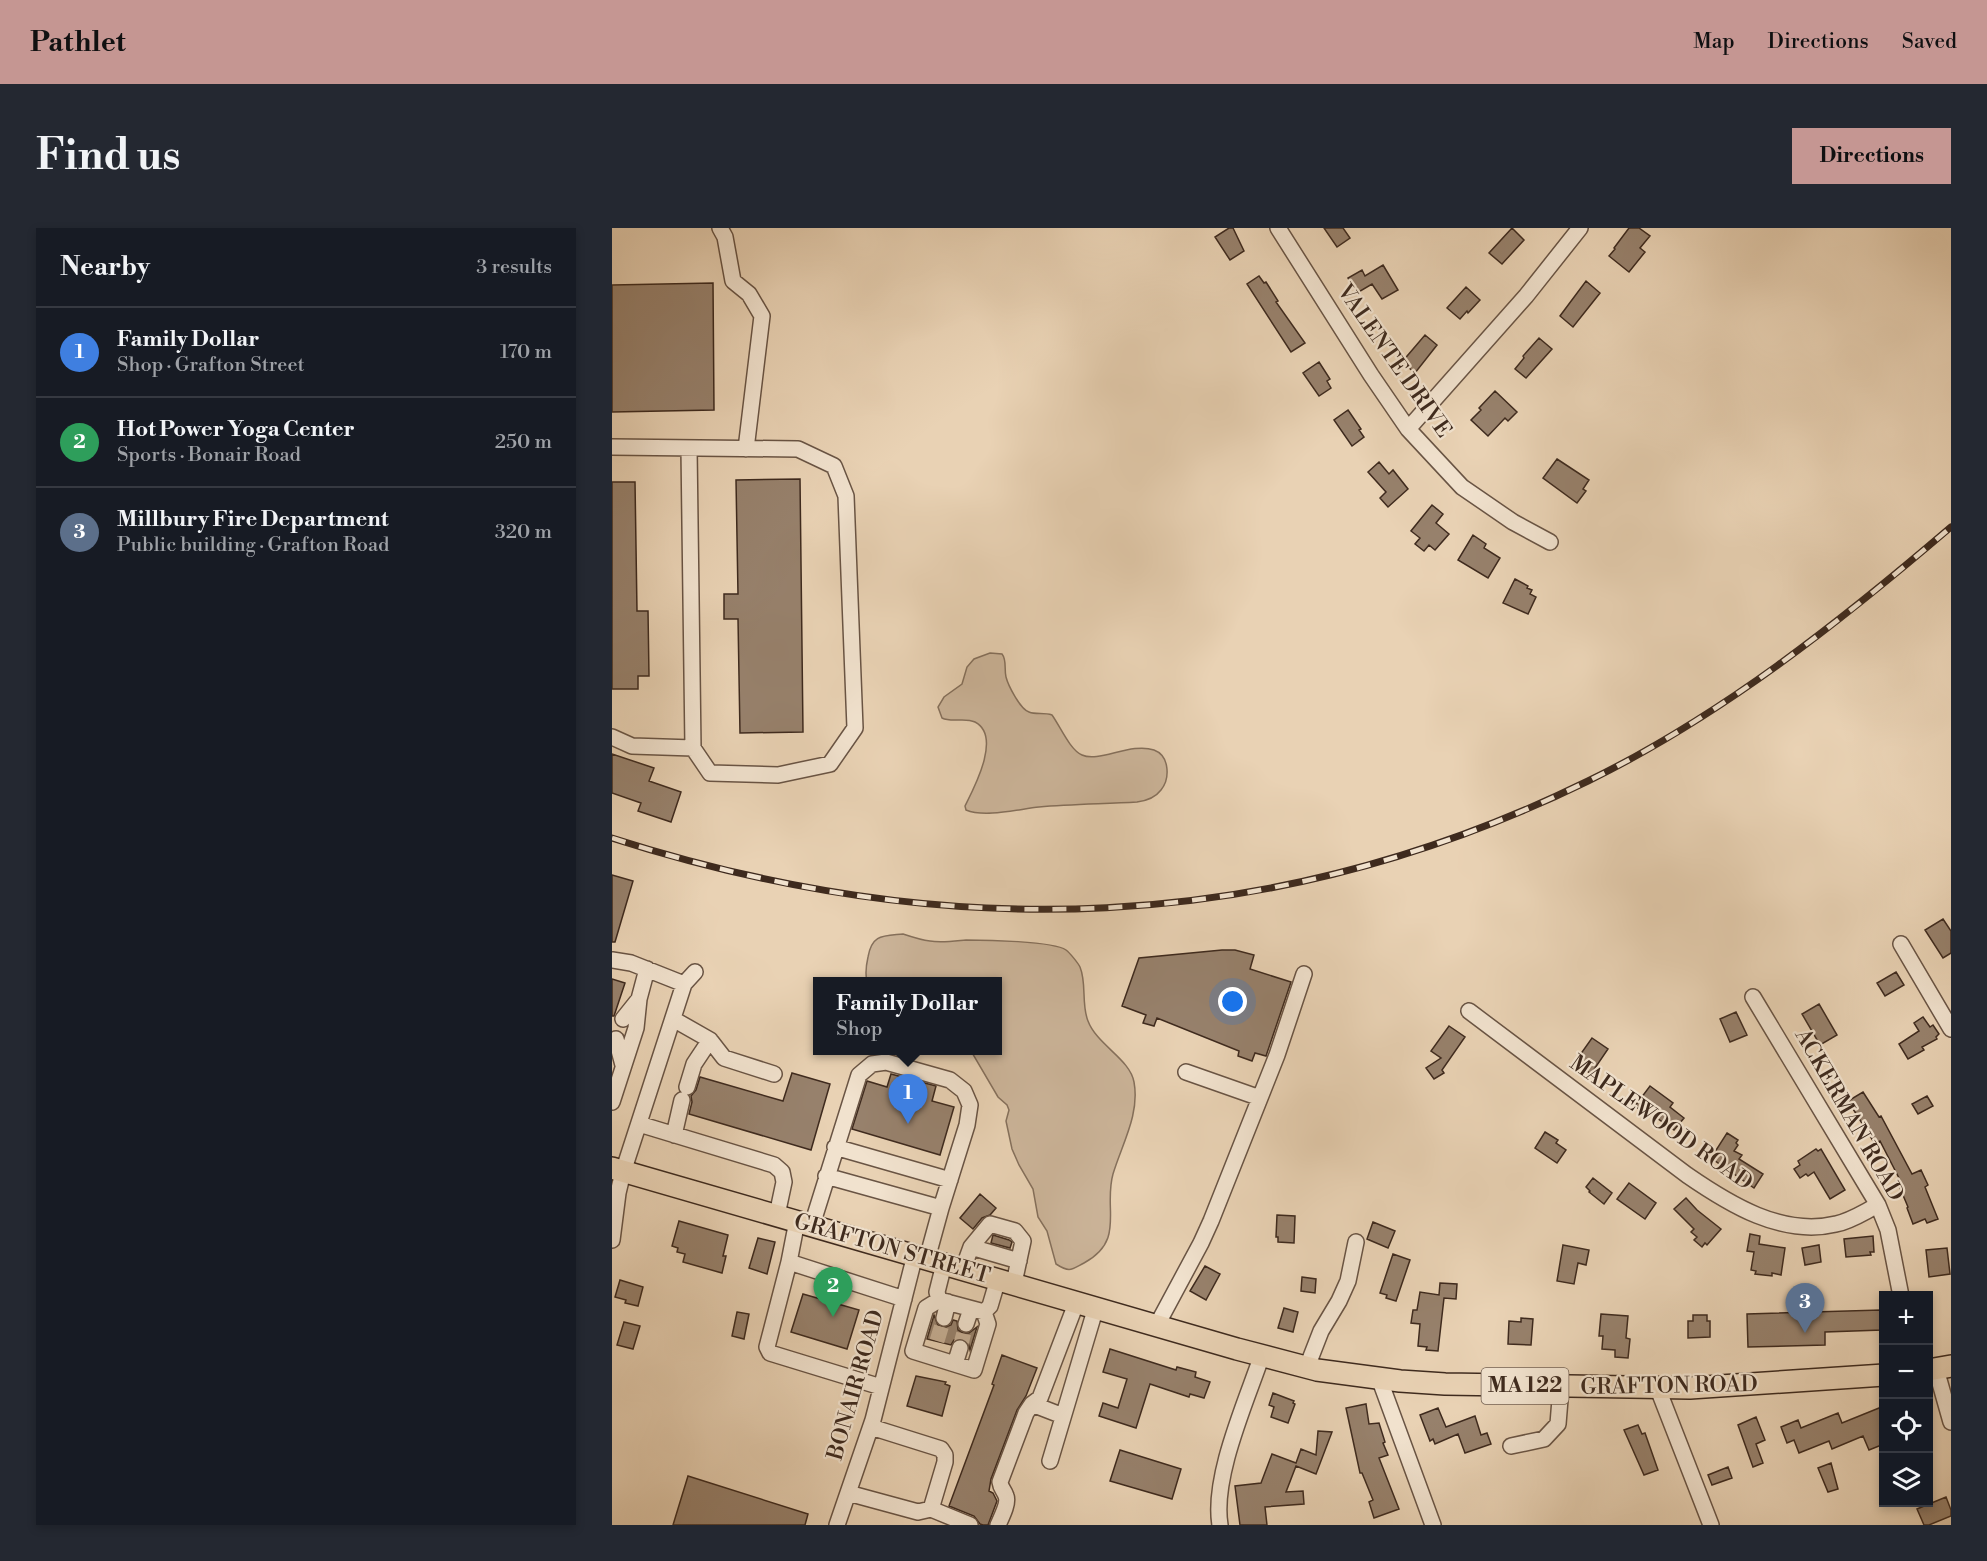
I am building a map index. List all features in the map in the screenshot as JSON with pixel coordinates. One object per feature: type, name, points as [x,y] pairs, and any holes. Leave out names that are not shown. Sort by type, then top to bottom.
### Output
[{"type":"highway","name":"GRAFTON STREET","points":[[617,1170],[1164,1327]]},
{"type":"highway","name":"GRAFTON ROAD","points":[[1164,1327],[1307,1367],[1379,1378],[1445,1384],[1658,1389],[1739,1386],[1879,1375]]},
{"type":"street","points":[[720,228],[725,237],[734,281],[749,294],[762,316],[746,449]]},
{"type":"street","name":"VALENTE DRIVE","points":[[1278,228],[1408,429],[1462,487],[1513,522],[1550,542]]},
{"type":"street","points":[[1408,429],[1526,296],[1580,228]]},
{"type":"street","points":[[612,447],[798,449],[834,466],[846,496],[855,728],[830,764],[778,775],[710,773],[693,748],[688,448]]},
{"type":"street","points":[[612,737],[632,746],[693,748]]},
{"type":"street","points":[[1901,944],[1951,1029]]},
{"type":"street","points":[[612,960],[631,963],[684,984]]},
{"type":"street","points":[[612,1102],[636,1028],[639,999],[648,969]]},
{"type":"street","points":[[612,1240],[618,1193],[617,1170],[639,1124],[684,984],[695,972]]},
{"type":"street","points":[[1164,1327],[1202,1243],[1260,1098],[1304,974]]},
{"type":"street","name":"ACKERMAN ROAD","points":[[1753,997],[1878,1205],[1888,1230],[1900,1291]]},
{"type":"street","points":[[623,1019],[639,999]]},
{"type":"street","name":"MAPLEWOOD ROAD","points":[[1469,1011],[1720,1198],[1741,1208],[1790,1224],[1820,1226],[1854,1218],[1878,1205]]},
{"type":"street","points":[[673,1019],[710,1040],[724,1058],[774,1074]]},
{"type":"street","points":[[616,1040],[623,1065]]},
{"type":"street","points":[[674,1135],[694,1064],[710,1040]]},
{"type":"street","points":[[795,1220],[826,1176],[859,1075],[872,1064],[886,1062],[950,1080],[964,1091],[970,1106],[967,1125],[941,1208],[937,1292],[944,1301],[988,1324],[974,1370],[914,1351],[927,1308],[944,1301]]},
{"type":"street","points":[[1186,1072],[1260,1098]]},
{"type":"street","points":[[639,1124],[774,1165],[782,1172],[795,1220],[789,1262],[767,1347],[770,1353],[881,1387]]},
{"type":"street","points":[[835,1147],[950,1180]]},
{"type":"street","points":[[826,1176],[941,1208]]},
{"type":"street","points":[[937,1262],[971,1247],[990,1224],[1015,1231],[1023,1241],[1019,1261],[990,1306],[974,1315]]},
{"type":"street","points":[[1307,1367],[1321,1331],[1339,1302],[1348,1281],[1356,1242]]},
{"type":"street","points":[[971,1247],[1019,1261]]},
{"type":"street","points":[[789,1262],[904,1299]]},
{"type":"street","name":"BONAIR ROAD","points":[[837,1525],[871,1426],[904,1299],[937,1262]]},
{"type":"street","points":[[944,1301],[944,1318]]},
{"type":"street","points":[[998,1525],[1007,1501],[1000,1482],[1026,1413],[1040,1398],[1086,1304]]},
{"type":"street","points":[[1050,1461],[1064,1416],[1086,1304]]},
{"type":"street","points":[[932,1357],[937,1341]]},
{"type":"street","points":[[955,1364],[960,1347]]},
{"type":"street","points":[[1220,1525],[1221,1485],[1235,1433],[1262,1356]]},
{"type":"street","points":[[1938,1368],[1951,1422]]},
{"type":"street","points":[[1379,1378],[1433,1525]]},
{"type":"street","points":[[1511,1446],[1544,1439],[1558,1424],[1561,1387]]},
{"type":"street","points":[[1658,1389],[1711,1525]]},
{"type":"street","points":[[1032,1404],[1064,1416]]},
{"type":"street","points":[[871,1426],[941,1449],[945,1455],[945,1462],[931,1509]]},
{"type":"street","points":[[848,1493],[918,1512],[931,1509],[970,1525]]},
{"type":"shaded area","points":[[990,653],[1004,656],[1007,681],[1022,706],[1032,713],[1052,715],[1069,743],[1082,755],[1089,757],[1145,748],[1159,753],[1166,762],[1167,768],[1166,780],[1161,790],[1150,799],[1137,802],[1051,806],[992,813],[966,810],[965,806],[984,762],[986,739],[983,729],[975,722],[942,718],[938,707],[944,697],[962,684],[967,667],[974,659]]},
{"type":"shaded area","points":[[903,934],[934,942],[987,940],[1047,945],[1066,950],[1080,967],[1088,1021],[1092,1030],[1126,1066],[1134,1082],[1135,1094],[1135,1106],[1129,1129],[1113,1174],[1109,1234],[1097,1254],[1084,1263],[1070,1270],[1056,1264],[1047,1231],[1038,1217],[1033,1189],[1012,1149],[1006,1121],[1009,1110],[998,1097],[973,1055],[1002,1055],[1002,977],[866,977],[872,944],[884,936]]},
{"type":"building","points":[[1233,228],[1244,251],[1230,260],[1215,237]]},
{"type":"building","points":[[1324,228],[1343,228],[1350,238],[1337,247]]},
{"type":"building","points":[[1512,228],[1524,240],[1502,264],[1489,253]]},
{"type":"building","points":[[1629,228],[1639,228],[1650,236],[1640,248],[1645,252],[1629,272],[1609,256]]},
{"type":"building","points":[[1383,265],[1398,290],[1382,299],[1372,284],[1357,293],[1348,278],[1362,270],[1365,276]]},
{"type":"building","points":[[1259,276],[1264,283],[1266,282],[1278,301],[1276,302],[1305,343],[1291,352],[1247,284]]},
{"type":"building","points":[[1586,281],[1600,293],[1573,327],[1560,316]]},
{"type":"building","points":[[713,283],[714,410],[612,412],[612,285]]},
{"type":"building","points":[[1466,287],[1480,300],[1460,319],[1447,308]]},
{"type":"building","points":[[1425,335],[1437,345],[1415,373],[1402,362]]},
{"type":"building","points":[[1539,338],[1552,349],[1526,378],[1515,369]]},
{"type":"building","points":[[1319,362],[1330,379],[1327,381],[1331,388],[1319,396],[1303,373]]},
{"type":"building","points":[[1495,391],[1517,412],[1508,421],[1505,418],[1488,436],[1471,420]]},
{"type":"building","points":[[1348,410],[1364,437],[1352,446],[1334,420]]},
{"type":"building","points":[[1557,459],[1589,480],[1583,489],[1586,491],[1577,503],[1543,478]]},
{"type":"building","points":[[1379,462],[1389,474],[1393,470],[1408,489],[1388,507],[1380,498],[1386,492],[1368,472]]},
{"type":"building","points":[[800,479],[803,732],[740,733],[738,619],[724,619],[724,594],[738,594],[736,480]]},
{"type":"building","points":[[612,482],[635,482],[637,611],[648,611],[649,676],[638,676],[638,689],[612,689]]},
{"type":"building","points":[[1432,505],[1443,514],[1436,523],[1449,534],[1435,550],[1429,545],[1424,551],[1415,544],[1420,538],[1411,531]]},
{"type":"building","points":[[1473,535],[1486,544],[1484,548],[1500,558],[1488,578],[1458,560]]},
{"type":"building","points":[[1515,579],[1528,586],[1527,588],[1532,590],[1530,594],[1536,597],[1528,614],[1503,603]]},
{"type":"building","points":[[612,754],[654,768],[649,781],[681,792],[671,822],[638,811],[641,803],[612,793]]},
{"type":"building","points":[[612,875],[633,881],[615,942],[612,942]]},
{"type":"building","points":[[1943,919],[1951,931],[1951,953],[1943,958],[1925,930]]},
{"type":"building","points":[[1235,950],[1254,955],[1250,969],[1291,982],[1266,1056],[1255,1053],[1252,1061],[1238,1056],[1239,1051],[1157,1018],[1154,1026],[1143,1023],[1146,1015],[1122,1006],[1139,958]]},
{"type":"building","points":[[1896,972],[1904,985],[1885,996],[1877,983]]},
{"type":"building","points":[[612,979],[625,983],[614,1016],[612,1016]]},
{"type":"building","points":[[1819,1004],[1837,1035],[1820,1045],[1802,1014]]},
{"type":"building","points":[[1736,1012],[1747,1035],[1730,1042],[1720,1019]]},
{"type":"building","points":[[1923,1017],[1939,1034],[1937,1039],[1922,1047],[1924,1050],[1908,1059],[1899,1044],[1919,1031],[1914,1023]]},
{"type":"building","points":[[1449,1026],[1465,1037],[1442,1070],[1444,1073],[1434,1079],[1426,1068],[1441,1058],[1431,1051]]},
{"type":"building","points":[[1592,1038],[1608,1049],[1591,1074],[1575,1062]]},
{"type":"building","points":[[792,1073],[830,1084],[811,1150],[689,1114],[691,1096],[696,1090],[700,1077],[783,1101]]},
{"type":"building","points":[[891,1074],[936,1086],[932,1101],[954,1107],[940,1155],[852,1129],[867,1081],[887,1087]]},
{"type":"building","points":[[1650,1086],[1673,1103],[1670,1107],[1684,1118],[1674,1130],[1635,1106]]},
{"type":"building","points":[[1863,1092],[1879,1117],[1881,1116],[1912,1174],[1921,1170],[1938,1219],[1927,1223],[1925,1219],[1913,1224],[1897,1181],[1900,1180],[1880,1141],[1875,1144],[1848,1101]]},
{"type":"building","points":[[1927,1096],[1933,1106],[1918,1114],[1912,1104]]},
{"type":"building","points":[[1545,1132],[1558,1140],[1556,1143],[1566,1150],[1557,1163],[1535,1148]]},
{"type":"building","points":[[1727,1133],[1738,1140],[1734,1151],[1742,1155],[1739,1159],[1763,1174],[1754,1188],[1711,1158]]},
{"type":"building","points":[[1816,1149],[1818,1151],[1821,1149],[1845,1190],[1830,1199],[1814,1172],[1800,1178],[1794,1169],[1800,1165],[1798,1161]]},
{"type":"building","points":[[1593,1178],[1612,1193],[1604,1204],[1586,1187]]},
{"type":"building","points":[[1629,1183],[1656,1203],[1645,1219],[1617,1199]]},
{"type":"building","points":[[980,1194],[996,1208],[990,1215],[982,1218],[973,1229],[960,1218]]},
{"type":"building","points":[[1686,1198],[1721,1229],[1707,1245],[1705,1243],[1702,1247],[1694,1240],[1697,1237],[1691,1232],[1694,1229],[1674,1209]]},
{"type":"building","points":[[1277,1215],[1295,1216],[1294,1243],[1278,1242],[1278,1237],[1276,1237]]},
{"type":"building","points":[[679,1221],[728,1235],[722,1273],[683,1262],[685,1254],[677,1252],[678,1248],[672,1246]]},
{"type":"building","points":[[1373,1222],[1395,1231],[1388,1248],[1367,1239]]},
{"type":"building","points":[[1750,1234],[1760,1236],[1759,1244],[1785,1248],[1781,1275],[1755,1274],[1756,1271],[1751,1270],[1754,1252],[1747,1251]]},
{"type":"building","points":[[993,1235],[1012,1242],[1010,1248],[991,1243]]},
{"type":"building","points":[[1873,1236],[1874,1252],[1870,1252],[1871,1255],[1846,1257],[1844,1239]]},
{"type":"building","points":[[758,1238],[775,1242],[767,1274],[749,1268]]},
{"type":"building","points":[[1563,1245],[1589,1250],[1586,1265],[1578,1263],[1574,1284],[1557,1281]]},
{"type":"building","points":[[1819,1245],[1821,1262],[1805,1265],[1802,1248]]},
{"type":"building","points":[[1947,1248],[1950,1274],[1929,1277],[1926,1250]]},
{"type":"building","points":[[1393,1254],[1410,1260],[1396,1301],[1380,1293]]},
{"type":"building","points":[[1205,1266],[1220,1274],[1206,1300],[1190,1291]]},
{"type":"building","points":[[1302,1277],[1316,1279],[1315,1293],[1301,1291]]},
{"type":"building","points":[[620,1280],[643,1287],[638,1306],[625,1303],[626,1300],[615,1297]]},
{"type":"building","points":[[1440,1283],[1457,1284],[1456,1299],[1444,1298],[1438,1351],[1426,1350],[1427,1347],[1418,1346],[1420,1324],[1411,1323],[1413,1310],[1417,1310],[1420,1292],[1439,1295]]},
{"type":"building","points":[[803,1294],[859,1310],[847,1349],[791,1332]]},
{"type":"building","points":[[1284,1308],[1298,1312],[1293,1332],[1278,1328]]},
{"type":"building","points":[[1879,1310],[1879,1330],[1825,1332],[1825,1345],[1748,1347],[1747,1314]]},
{"type":"building","points":[[737,1312],[749,1314],[744,1339],[732,1336]]},
{"type":"building","points":[[1601,1314],[1628,1316],[1626,1338],[1630,1339],[1628,1358],[1615,1357],[1615,1350],[1602,1349],[1603,1336],[1599,1336]]},
{"type":"building","points":[[934,1315],[938,1325],[946,1327],[951,1325],[953,1320],[957,1321],[958,1330],[963,1333],[969,1333],[977,1327],[970,1350],[968,1342],[962,1339],[954,1340],[951,1345],[927,1339]]},
{"type":"building","points":[[1693,1315],[1707,1315],[1707,1321],[1710,1321],[1710,1337],[1688,1338],[1688,1321],[1693,1321]]},
{"type":"building","points":[[1521,1318],[1533,1319],[1531,1345],[1508,1344],[1509,1321],[1521,1322]]},
{"type":"building","points":[[624,1322],[640,1326],[633,1349],[617,1345]]},
{"type":"building","points":[[1110,1349],[1176,1370],[1177,1367],[1196,1372],[1195,1377],[1210,1382],[1204,1398],[1190,1394],[1189,1397],[1150,1384],[1136,1428],[1099,1416],[1103,1403],[1118,1408],[1127,1379],[1103,1372]]},
{"type":"building","points":[[1002,1355],[1037,1368],[1026,1396],[1017,1410],[991,1479],[989,1491],[993,1493],[997,1501],[988,1525],[983,1525],[974,1516],[949,1506],[994,1385],[992,1384]]},
{"type":"building","points":[[916,1376],[946,1382],[945,1384],[950,1386],[942,1416],[907,1406]]},
{"type":"building","points":[[1273,1393],[1294,1401],[1288,1423],[1271,1417],[1274,1407],[1269,1405]]},
{"type":"building","points":[[1366,1404],[1369,1424],[1379,1423],[1385,1442],[1383,1443],[1388,1455],[1379,1458],[1399,1509],[1374,1518],[1369,1502],[1373,1500],[1362,1473],[1360,1473],[1346,1408]]},
{"type":"building","points":[[1438,1408],[1446,1427],[1475,1416],[1481,1435],[1487,1433],[1491,1444],[1465,1453],[1458,1434],[1435,1444],[1433,1439],[1430,1441],[1420,1415]]},
{"type":"building","points":[[1879,1408],[1879,1446],[1869,1450],[1863,1436],[1832,1449],[1829,1441],[1799,1453],[1794,1440],[1787,1443],[1781,1427],[1798,1420],[1801,1428],[1838,1413],[1842,1423]]},
{"type":"building","points":[[1756,1417],[1765,1440],[1756,1444],[1763,1463],[1753,1467],[1738,1425]]},
{"type":"building","points":[[1638,1425],[1642,1434],[1645,1433],[1658,1470],[1644,1475],[1624,1430]]},
{"type":"building","points":[[1318,1431],[1332,1432],[1316,1474],[1296,1466],[1286,1492],[1303,1491],[1304,1504],[1265,1507],[1267,1525],[1240,1525],[1235,1486],[1261,1483],[1272,1454],[1296,1463],[1301,1449],[1316,1455]]},
{"type":"building","points":[[1120,1450],[1181,1469],[1172,1499],[1110,1481]]},
{"type":"building","points":[[1831,1463],[1838,1489],[1828,1492],[1818,1468]]},
{"type":"building","points":[[1728,1467],[1732,1478],[1712,1485],[1708,1475]]},
{"type":"building","points":[[688,1476],[808,1514],[805,1525],[673,1525]]},
{"type":"building","points":[[1946,1497],[1951,1516],[1924,1525],[1917,1509],[1933,1507],[1933,1502]]},
{"type":"tunnel","points":[[937,1341],[944,1318]]},
{"type":"tunnel","points":[[960,1348],[966,1324]]},
{"type":"railway","points":[[612,838],[737,873],[861,896],[984,908],[1106,908],[1228,895],[1349,870],[1469,832],[1588,781],[1637,755],[1685,727],[1778,665],[1866,598],[1951,527]]},
{"type":"place","name":"Family Dollar","points":[[908,1124]]},
{"type":"place","name":"Hot Power Yoga Center","points":[[833,1317]]},
{"type":"place","name":"Millbury Fire Department","points":[[1805,1333]]}]
